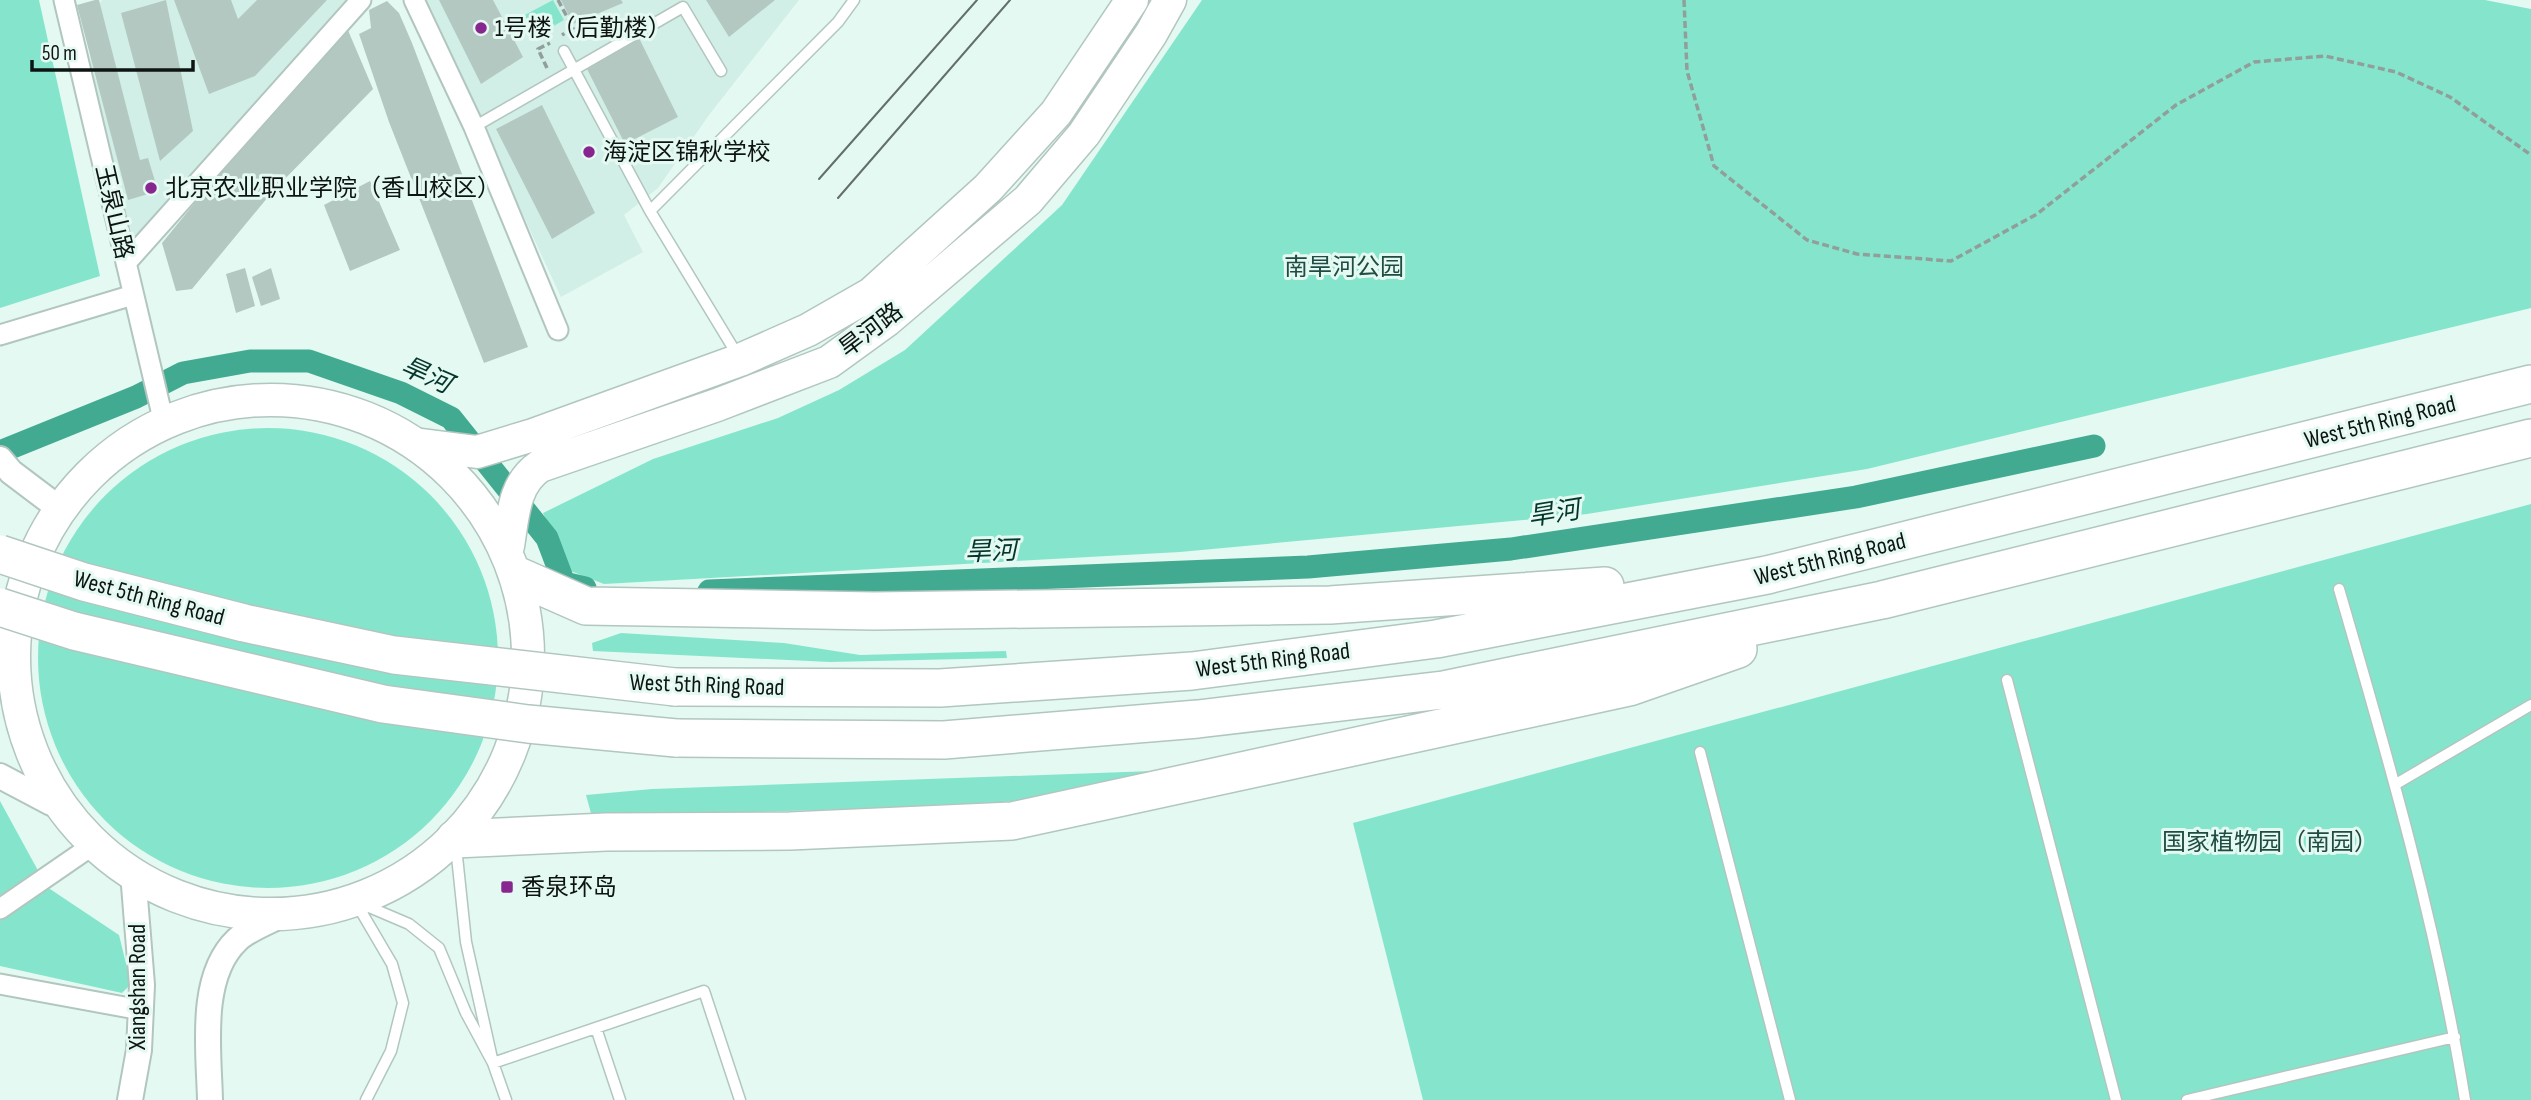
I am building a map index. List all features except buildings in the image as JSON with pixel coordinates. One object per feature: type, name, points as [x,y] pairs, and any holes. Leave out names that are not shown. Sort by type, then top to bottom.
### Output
[{"type":"highway","name":"West 5th Ring Road","points":[[0,554],[97,585],[244,623],[394,655],[676,687],[940,688],[1192,671],[1436,639],[1767,575],[2531,384]]},
{"type":"highway","name":"West 5th Ring Road","points":[[0,607],[74,631],[383,704],[528,724],[676,738],[944,740],[1198,719],[1443,690],[1882,600],[2531,438]]},
{"type":"highway","points":[[513,561],[586,606],[874,611],[1330,605],[1767,575]]},
{"type":"highway","points":[[455,839],[606,832],[790,831],[1012,821],[1629,687],[1882,600]]},
{"type":"main road","name":"旱河路","points":[[422,445],[477,452],[533,435],[740,360],[807,330],[871,294],[988,188],[1056,113],[1132,0]]},
{"type":"main road","name":"旱河路","points":[[51,803],[93,845],[133,873],[213,907],[284,914],[355,901],[425,864],[455,839],[489,797],[528,692],[513,561],[516,496],[533,471],[540,466],[717,405],[829,362],[887,320],[1028,200],[1084,134],[1151,34],[1170,0]]},
{"type":"main road","points":[[51,803],[32,760],[8,670],[25,584],[60,509],[107,457],[162,417],[278,397],[369,416],[422,445],[462,482],[513,561]]},
{"type":"street","name":"玉泉山路","points":[[64,0],[162,417]]},
{"type":"street","points":[[126,263],[361,0]]},
{"type":"street","points":[[414,0],[474,127],[558,330]]},
{"type":"street","points":[[0,335],[133,295]]},
{"type":"street","points":[[0,459],[11,472],[60,509]]},
{"type":"street","points":[[0,776],[51,803]]},
{"type":"street","points":[[0,909],[93,845]]},
{"type":"street","name":"Xiangshan Road","points":[[130,1100],[139,1050],[141,1010],[141,957],[133,873]]},
{"type":"street","points":[[210,1100],[208,1000],[219,966],[237,940],[284,914]]},
{"type":"street","points":[[0,984],[141,1010]]},
{"type":"lane","points":[[650,211],[838,22],[854,0]]},
{"type":"lane","points":[[474,127],[683,7],[721,71]]},
{"type":"lane","points":[[564,51],[650,211],[740,360]]},
{"type":"lane","points":[[2339,589],[2396,784],[2455,1037],[2465,1100]]},
{"type":"lane","points":[[2007,680],[2116,1100]]},
{"type":"lane","points":[[2396,784],[2531,705]]},
{"type":"lane","points":[[1700,752],[1790,1100]]},
{"type":"lane","points":[[455,839],[466,942],[493,1063],[506,1100]]},
{"type":"lane","points":[[355,901],[409,923],[439,948],[466,1013],[493,1063]]},
{"type":"lane","points":[[355,901],[393,964],[403,1003],[391,1051],[366,1100]]},
{"type":"lane","points":[[493,1063],[704,991],[740,1100]]},
{"type":"lane","points":[[596,1028],[620,1100]]},
{"type":"lane","points":[[2187,1100],[2455,1037]]},
{"type":"path","points":[[558,0],[573,28],[558,38]]},
{"type":"path","points":[[1684,0],[1687,71],[1714,166],[1807,240],[1857,254],[1951,261],[2037,214],[2176,106],[2254,62],[2325,56],[2396,72],[2450,97],[2531,155]]},
{"type":"shaded area","name":"北京农业职业学院（香山校区）","points":[[102,0],[361,0],[126,263],[91,114],[90,18]]},
{"type":"shaded area","name":"海淀区锦秋学校","points":[[423,0],[799,0],[709,115],[658,188],[624,215],[643,252],[561,297]]},
{"type":"green space","points":[[0,0],[39,0],[100,276],[0,308]]},
{"type":"green space","points":[[553,0],[564,20],[533,38],[521,17]]},
{"type":"green space","name":"南旱河公园","points":[[1202,0],[2485,0],[2531,9],[2531,308],[1867,469],[1587,514],[1180,552],[604,584],[568,570],[543,513],[653,459],[778,418],[839,390],[905,350],[1062,205]]},
{"type":"green space","points":[[268,428],[313,432],[356,445],[396,467],[431,495],[459,530],[481,570],[494,613],[498,658],[494,703],[481,746],[459,786],[431,821],[396,849],[356,871],[313,884],[268,888],[223,884],[180,871],[140,849],[105,821],[77,786],[55,746],[42,703],[38,658],[42,613],[55,570],[77,530],[105,495],[140,467],[180,445],[223,432]]},
{"type":"green space","name":"国家植物园（南园）","points":[[2531,504],[2531,1100],[1423,1100],[1353,823]]},
{"type":"green space","points":[[621,633],[784,643],[860,655],[1006,651],[1007,658],[830,662],[593,651],[592,643]]},
{"type":"green space","points":[[1180,770],[1018,801],[918,807],[592,817],[586,795],[652,789]]},
{"type":"green space","points":[[0,801],[47,887],[119,935],[131,984],[122,993],[0,966]]},
{"type":"waterway","name":"旱河","points":[[0,452],[136,397],[183,373],[250,361],[309,361],[401,393],[451,418],[547,538],[564,583],[585,588]]},
{"type":"waterway","name":"旱河","points":[[709,591],[1308,567],[1511,549],[1856,497],[2094,446]]},
{"type":"tram line","points":[[819,179],[977,0]]},
{"type":"tram line","points":[[838,198],[1010,0]]},
{"type":"place","name":"1号楼（后勤楼）","points":[[481,28]]},
{"type":"place","name":"海淀区锦秋学校","points":[[589,152]]},
{"type":"place","name":"北京农业职业学院（香山校区）","points":[[151,188]]},
{"type":"place","name":"香泉环岛","points":[[507,887]]}]
